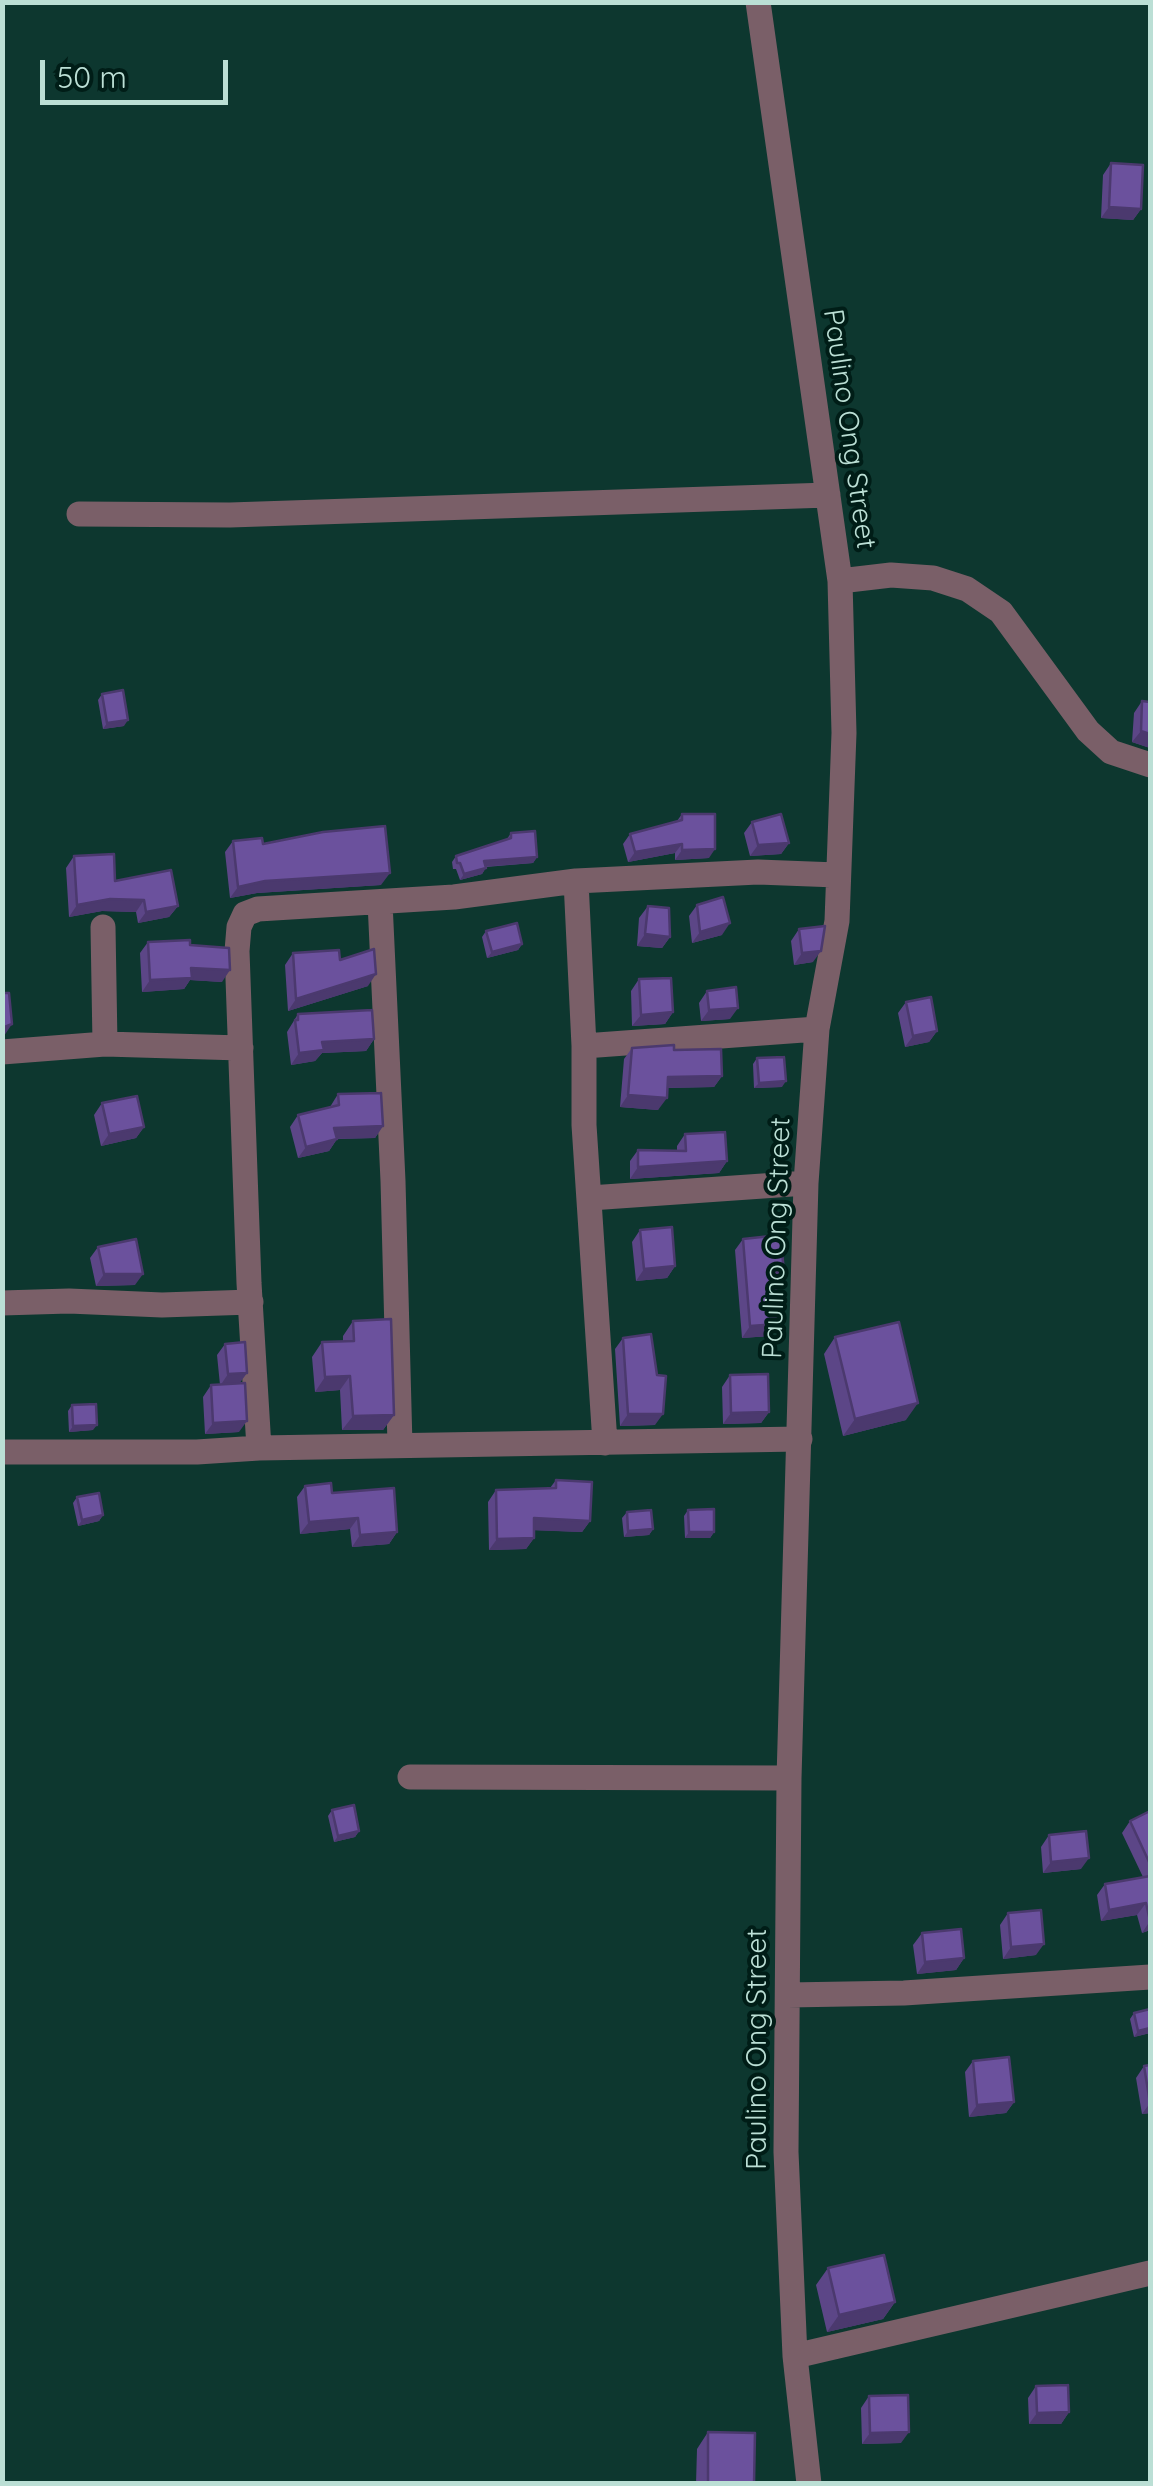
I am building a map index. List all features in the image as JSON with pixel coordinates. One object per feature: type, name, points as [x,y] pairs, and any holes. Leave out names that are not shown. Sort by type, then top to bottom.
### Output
[{"type":"street","name":"Paulino Ong Street","points":[[758,2],[840,581],[844,751],[837,921],[817,1029],[806,1183],[789,1778],[786,2152],[795,2356],[809,2484]]},
{"type":"street","points":[[78,514],[230,515],[828,495]]},
{"type":"street","points":[[840,581],[891,575],[933,578],[967,589],[1000,612],[1088,731],[1111,752],[1150,765]]},
{"type":"street","points":[[260,1448],[237,951],[238,928],[245,914],[576,881],[758,872],[836,874]]},
{"type":"street","points":[[576,881],[584,1125],[604,1443]]},
{"type":"street","points":[[380,902],[394,1199],[400,1445]]},
{"type":"street","points":[[103,927],[105,1044]]},
{"type":"street","points":[[584,1046],[817,1029]]},
{"type":"street","points":[[2,1052],[105,1044],[241,1048]]},
{"type":"street","points":[[590,1198],[806,1183]]},
{"type":"street","points":[[2,1303],[251,1302]]},
{"type":"street","points":[[2,1452],[197,1452],[800,1439]]},
{"type":"street","points":[[410,1777],[789,1778]]},
{"type":"street","points":[[788,1995],[904,1994],[1150,1977]]},
{"type":"street","points":[[795,2356],[1150,2273]]},
{"type":"building","points":[[1111,163],[1143,165],[1141,209],[1109,207]]},
{"type":"building","points":[[123,690],[128,720],[107,723],[102,694]]},
{"type":"building","points":[[1142,701],[1150,702],[1150,734],[1141,731]]},
{"type":"building","points":[[682,814],[715,814],[715,849],[682,850],[682,844],[635,852],[630,834],[682,820]]},
{"type":"building","points":[[781,814],[789,843],[758,845],[752,822]]},
{"type":"building","points":[[385,826],[390,873],[265,881],[238,887],[233,841],[262,838],[263,844],[323,832]]},
{"type":"building","points":[[535,831],[537,857],[484,861],[486,868],[464,874],[457,863],[456,856],[511,838],[511,833]]},
{"type":"building","points":[[114,854],[115,881],[171,870],[178,906],[146,912],[144,900],[110,899],[77,905],[74,856]]},
{"type":"building","points":[[723,897],[730,923],[700,932],[697,905]]},
{"type":"building","points":[[648,906],[669,908],[670,937],[645,934]]},
{"type":"building","points":[[517,923],[522,944],[492,952],[486,931]]},
{"type":"building","points":[[825,926],[821,951],[802,953],[799,929]]},
{"type":"building","points":[[190,940],[190,945],[229,948],[230,970],[191,968],[192,978],[150,980],[148,942]]},
{"type":"building","points":[[374,949],[376,974],[296,999],[293,953],[339,950],[340,960]]},
{"type":"building","points":[[671,978],[673,1012],[641,1015],[639,979]]},
{"type":"building","points":[[736,987],[738,1008],[709,1010],[707,991]]},
{"type":"building","points":[[2,993],[9,993],[12,1024],[2,1028]]},
{"type":"building","points":[[931,997],[937,1031],[913,1036],[906,1002]]},
{"type":"building","points":[[372,1010],[374,1039],[322,1042],[324,1050],[299,1053],[295,1020],[298,1014]]},
{"type":"building","points":[[674,1045],[674,1050],[721,1049],[722,1076],[668,1077],[667,1098],[628,1095],[632,1048]]},
{"type":"building","points":[[784,1057],[786,1081],[759,1083],[757,1058]]},
{"type":"building","points":[[381,1093],[383,1126],[334,1128],[337,1139],[306,1147],[298,1115],[339,1105],[338,1094]]},
{"type":"building","points":[[137,1096],[144,1127],[109,1134],[102,1103]]},
{"type":"building","points":[[725,1132],[727,1161],[638,1167],[638,1150],[686,1151],[685,1134]]},
{"type":"building","points":[[672,1227],[675,1266],[644,1269],[640,1230]]},
{"type":"building","points":[[780,1235],[784,1271],[775,1272],[778,1324],[750,1326],[743,1239]]},
{"type":"building","points":[[136,1239],[143,1274],[104,1274],[98,1247]]},
{"type":"building","points":[[391,1319],[394,1415],[353,1416],[350,1376],[325,1377],[322,1342],[354,1341],[353,1321]]},
{"type":"building","points":[[899,1322],[918,1403],[855,1419],[835,1337]]},
{"type":"building","points":[[651,1334],[657,1375],[666,1376],[663,1414],[628,1414],[623,1338]]},
{"type":"building","points":[[245,1342],[247,1373],[228,1374],[225,1344]]},
{"type":"building","points":[[768,1374],[769,1412],[731,1413],[730,1375]]},
{"type":"building","points":[[245,1383],[247,1421],[213,1423],[211,1385]]},
{"type":"building","points":[[96,1404],[97,1425],[73,1426],[72,1405]]},
{"type":"building","points":[[556,1480],[592,1482],[590,1521],[534,1518],[534,1538],[497,1539],[496,1490],[556,1488]]},
{"type":"building","points":[[331,1483],[332,1493],[394,1488],[397,1532],[360,1535],[358,1518],[309,1522],[305,1486]]},
{"type":"building","points":[[99,1493],[103,1515],[82,1520],[77,1497]]},
{"type":"building","points":[[714,1509],[714,1532],[689,1532],[688,1510]]},
{"type":"building","points":[[651,1510],[653,1529],[628,1531],[627,1512]]},
{"type":"building","points":[[354,1805],[359,1831],[338,1836],[332,1810]]},
{"type":"building","points":[[1150,1811],[1150,1864],[1130,1821]]},
{"type":"building","points":[[1086,1831],[1089,1858],[1051,1862],[1049,1835]]},
{"type":"building","points":[[1150,1876],[1150,1921],[1146,1903],[1109,1910],[1105,1884]]},
{"type":"building","points":[[1041,1910],[1044,1944],[1011,1947],[1008,1913]]},
{"type":"building","points":[[961,1929],[964,1958],[925,1962],[922,1933]]},
{"type":"building","points":[[1150,2009],[1150,2028],[1138,2031],[1134,2013]]},
{"type":"building","points":[[1009,2057],[1014,2102],[977,2105],[973,2061]]},
{"type":"building","points":[[1150,2065],[1150,2103],[1144,2066]]},
{"type":"building","points":[[884,2255],[895,2302],[839,2315],[828,2268]]},
{"type":"building","points":[[1068,2385],[1069,2412],[1037,2413],[1036,2386]]},
{"type":"building","points":[[908,2395],[909,2432],[870,2433],[869,2396]]},
{"type":"building","points":[[708,2432],[755,2433],[754,2484],[708,2484]]}]
